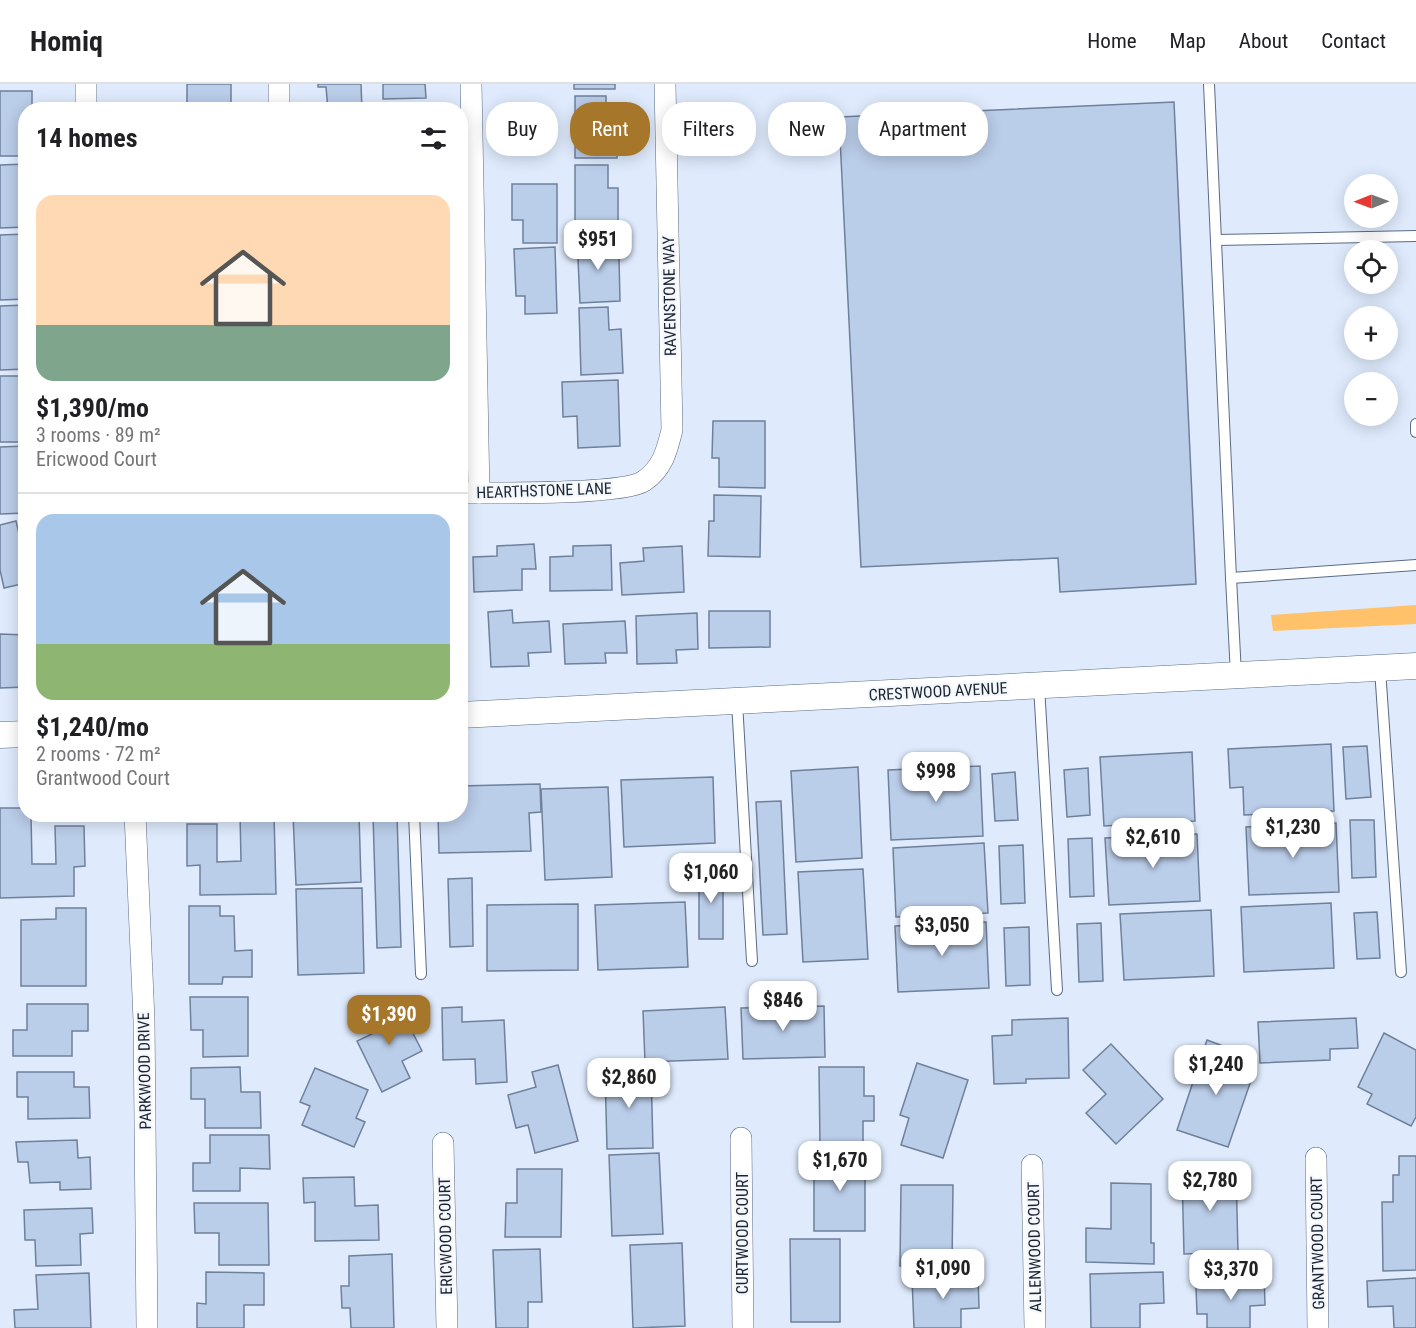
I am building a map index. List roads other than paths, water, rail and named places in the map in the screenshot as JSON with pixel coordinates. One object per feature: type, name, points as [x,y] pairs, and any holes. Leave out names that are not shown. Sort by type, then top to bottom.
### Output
[{"type":"street","points":[[86,84],[86,102]]},
{"type":"street","points":[[279,84],[279,102]]},
{"type":"street","points":[[470,493],[471,84]]},
{"type":"street","name":"RAVENSTONE WAY","points":[[628,485],[642,482],[658,469],[667,452],[672,430],[665,84]]},
{"type":"street","name":"HEARTHSTONE LANE","points":[[470,493],[610,489],[628,485]]},
{"type":"street","name":"CRESTWOOD AVENUE","points":[[468,715],[1416,666]]},
{"type":"street","points":[[0,735],[18,734]]},
{"type":"street","name":"PARKWOOD DRIVE","points":[[135,822],[144,1020],[147,1328]]},
{"type":"street","name":"CURTWOOD COURT","points":[[741,1138],[743,1328]]},
{"type":"street","name":"ERICWOOD COURT","points":[[443,1143],[447,1328]]},
{"type":"street","name":"GRANTWOOD COURT","points":[[1316,1158],[1318,1328]]},
{"type":"street","name":"ALLENWOOD COURT","points":[[1032,1165],[1035,1328]]},
{"type":"lane","points":[[1209,84],[1236,676]]},
{"type":"lane","points":[[1216,240],[1416,236]]},
{"type":"lane","points":[[1416,424],[1416,432]]},
{"type":"lane","points":[[1231,578],[1416,565]]},
{"type":"lane","points":[[1380,668],[1401,972]]},
{"type":"lane","points":[[1039,686],[1057,990]]},
{"type":"lane","points":[[737,701],[752,961]]},
{"type":"lane","points":[[414,822],[421,974]]}]
